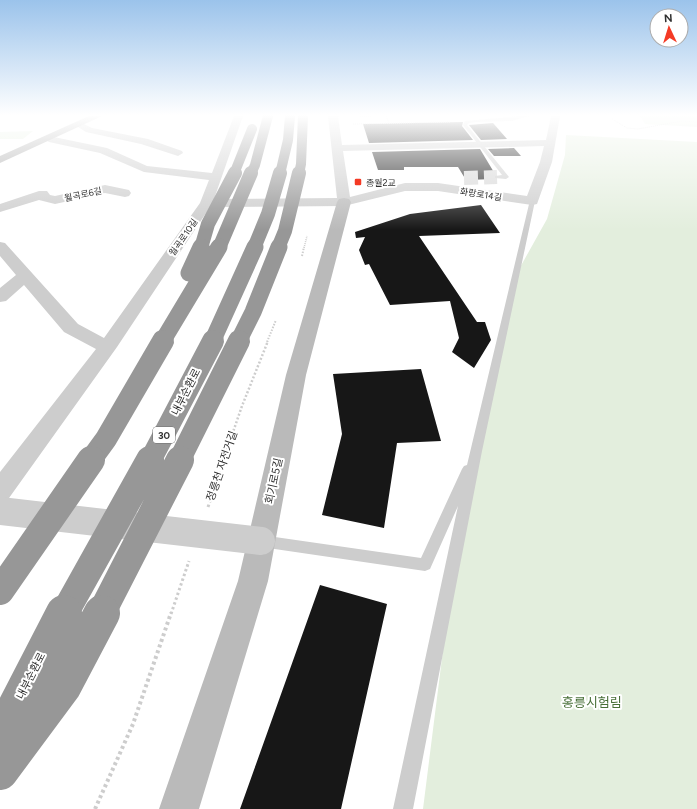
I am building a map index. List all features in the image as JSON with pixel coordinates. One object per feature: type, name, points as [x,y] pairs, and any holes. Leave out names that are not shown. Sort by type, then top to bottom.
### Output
[{"type":"highway","points":[[106,439],[200,251],[208,224],[236,173],[243,154]]},
{"type":"highway","points":[[0,591],[106,439],[142,374],[218,249],[255,165],[258,154]]},
{"type":"highway","name":"내부순환로","points":[[0,737],[61,619],[140,481],[216,333],[247,266],[274,194],[284,154]]},
{"type":"highway","points":[[0,772],[63,687],[138,544],[253,312],[285,231],[301,164],[301,154]]},
{"type":"street","points":[[111,154],[144,169],[216,177]]},
{"type":"street","name":"월곡로10길","points":[[0,491],[107,347],[206,203],[225,154]]},
{"type":"street","name":"회기로5길","points":[[179,809],[253,581],[296,375],[344,202],[339,154]]},
{"type":"street","points":[[532,201],[548,154]]},
{"type":"street","name":"화랑로14길","points":[[206,203],[344,202],[405,186],[438,187],[532,201]]},
{"type":"street","name":"월곡로6길","points":[[0,208],[43,194],[44,198],[55,200],[105,188],[125,193]]},
{"type":"street","points":[[0,246],[71,328],[107,347]]},
{"type":"street","points":[[0,297],[25,276]]},
{"type":"street","points":[[0,511],[261,541]]},
{"type":"lane","points":[[488,154],[506,177],[497,177]]},
{"type":"lane","points":[[404,809],[476,451],[532,201]]},
{"type":"lane","points":[[261,541],[425,565],[476,451]]},
{"type":"path","points":[[299,262],[305,248],[308,233]]},
{"type":"path","name":"정릉천 자전거길","points":[[206,512],[242,406],[280,312]]},
{"type":"path","points":[[95,809],[133,724],[190,557]]},
{"type":"green space","name":"홍릉시험림","points":[[565,154],[697,154],[697,809],[423,809],[456,547],[513,280],[547,219]]},
{"type":"pier","points":[[268,154],[281,154],[268,203],[205,339],[0,713],[0,657],[85,516],[181,336],[234,248],[254,200]]},
{"type":"building","points":[[373,154],[483,154],[495,174],[494,179],[466,180],[458,167],[404,167],[404,170],[378,170]]},
{"type":"building","points":[[492,154],[519,154],[521,156],[494,156]]},
{"type":"building","points":[[481,205],[500,233],[419,236],[477,322],[485,322],[491,340],[474,368],[452,352],[459,338],[450,301],[390,305],[369,264],[365,265],[359,250],[365,237],[356,238],[355,232],[410,214]]},
{"type":"building","points":[[421,369],[441,441],[397,443],[384,528],[322,515],[342,434],[333,374]]},
{"type":"building","points":[[320,585],[387,604],[341,809],[240,809]]},
{"type":"tunnel","points":[[464,178],[497,177]]},
{"type":"place","name":"종월2교","points":[[358,182]]}]
